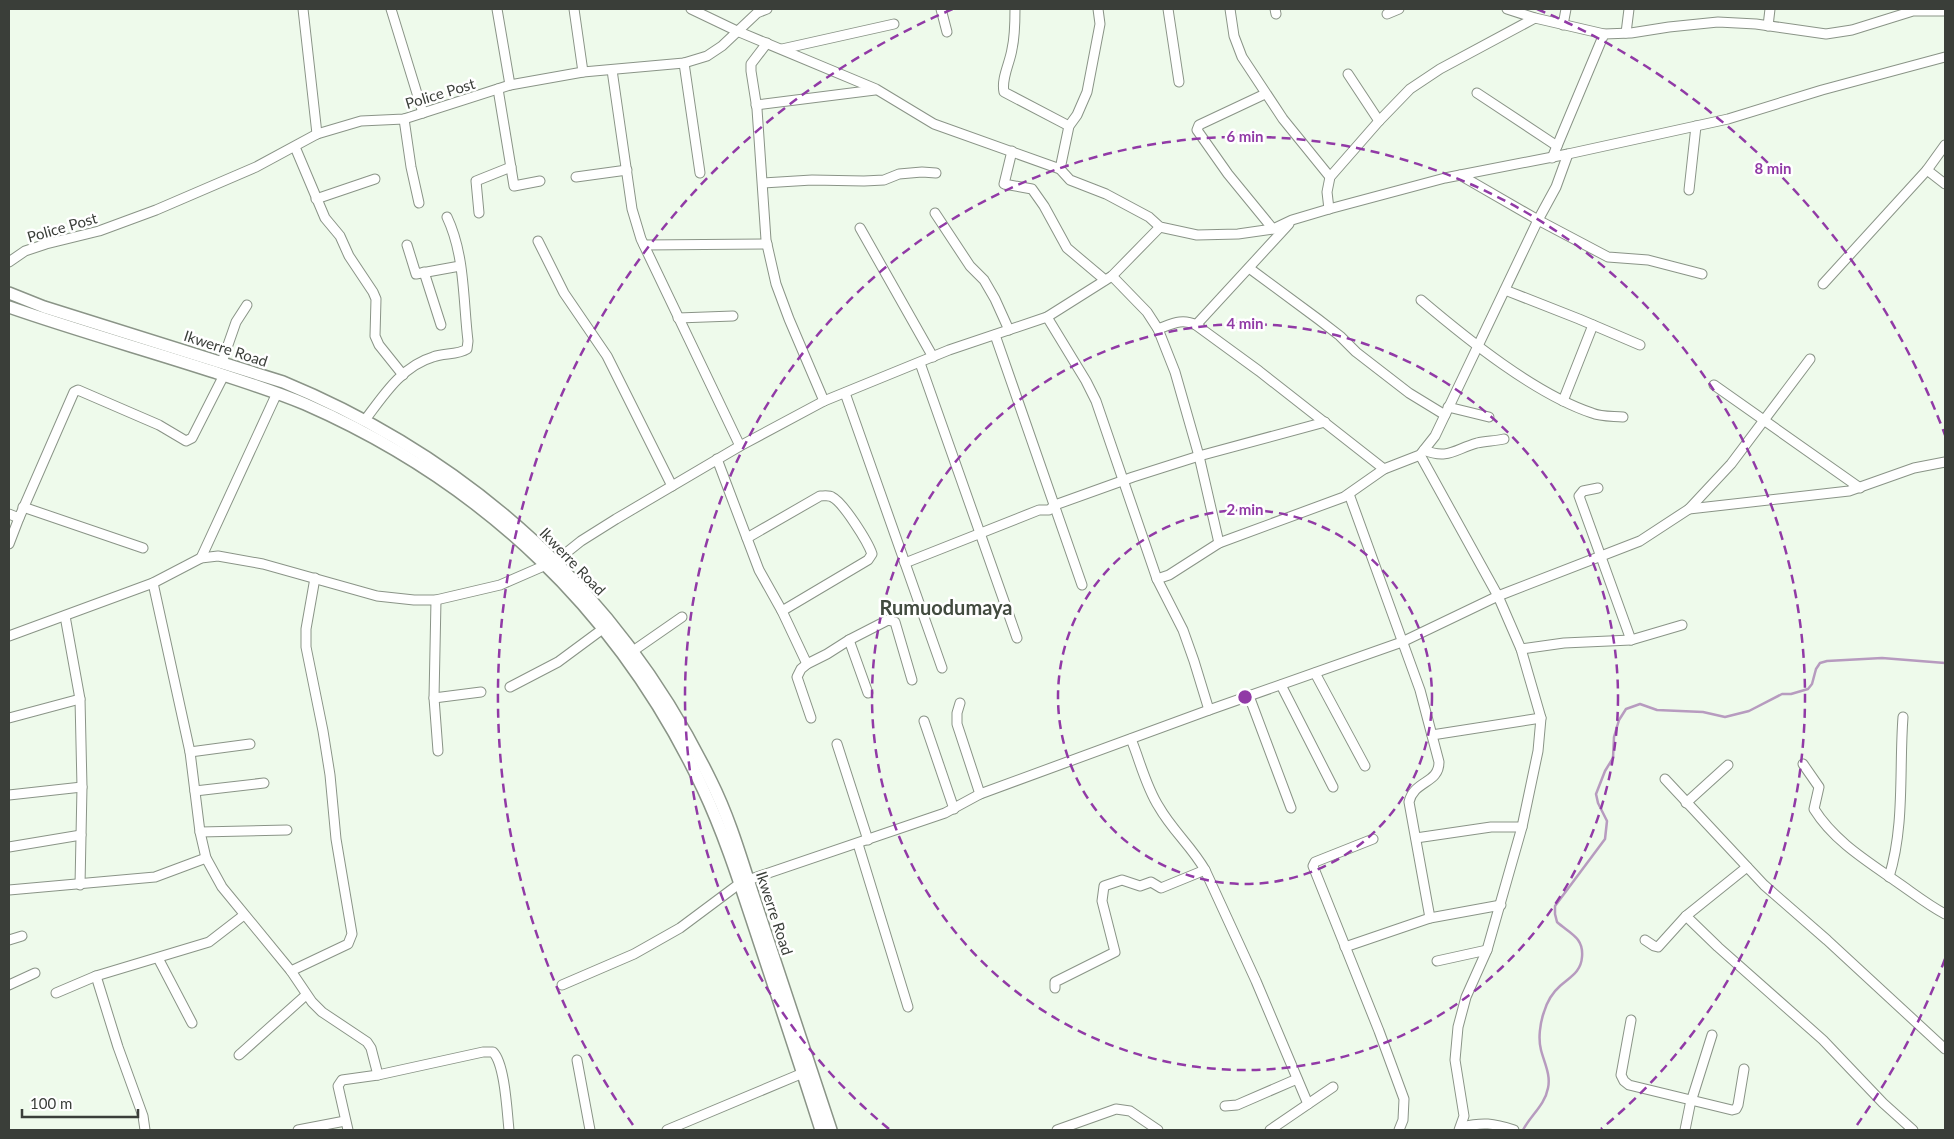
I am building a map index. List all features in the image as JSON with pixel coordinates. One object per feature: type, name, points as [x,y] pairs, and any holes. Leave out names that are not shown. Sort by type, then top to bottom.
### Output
[{"type":"main road","name":"Ikwerre Road","points":[[9,294],[44,307],[283,382],[318,396],[399,438],[479,494],[515,524],[633,651],[680,722],[712,782],[738,848],[744,882],[831,1130]]},
{"type":"main road","points":[[9,306],[277,393],[370,435],[434,474],[551,563],[629,660],[666,718],[689,762],[744,882],[821,1130]]},
{"type":"street","points":[[303,9],[317,134]]},
{"type":"street","points":[[391,9],[423,113]]},
{"type":"street","points":[[497,9],[510,85]]},
{"type":"street","points":[[574,9],[583,72]]},
{"type":"street","points":[[691,9],[706,12],[737,31],[876,90],[934,124],[1060,169],[1070,180],[1106,194],[1149,217],[1160,228],[1198,235],[1217,236],[1273,230],[1292,220],[1329,209],[1460,175],[1552,158],[1728,119],[1822,90],[1945,57]]},
{"type":"street","name":"Police Post","points":[[9,262],[32,249],[99,231],[156,210],[249,170],[317,134],[361,121],[404,119],[510,85],[583,72],[684,63],[707,56],[722,46],[756,11],[767,9]]},
{"type":"street","points":[[941,9],[947,32]]},
{"type":"street","points":[[1014,9],[1015,28],[1012,50],[1003,86],[1004,92],[1069,126]]},
{"type":"street","points":[[1060,169],[1069,126],[1077,116],[1087,92],[1100,24],[1098,9]]},
{"type":"street","points":[[1168,9],[1179,82]]},
{"type":"street","points":[[1230,9],[1234,36],[1242,57],[1265,94],[1330,177]]},
{"type":"street","points":[[1387,14],[1399,9]]},
{"type":"street","points":[[1507,9],[1535,18],[1604,34],[1718,22],[1768,26],[1826,34],[1852,30],[1913,11],[1945,11]]},
{"type":"street","points":[[1563,25],[1566,9]]},
{"type":"street","points":[[1626,33],[1629,9]]},
{"type":"street","points":[[1768,26],[1770,9]]},
{"type":"street","points":[[1329,209],[1327,192],[1330,177],[1379,121],[1410,90],[1440,69],[1535,18]]},
{"type":"street","points":[[782,49],[894,24]]},
{"type":"street","points":[[1552,158],[1604,34]]},
{"type":"street","points":[[767,43],[751,64],[767,244],[776,284],[824,401]]},
{"type":"street","points":[[684,63],[700,173]]},
{"type":"street","points":[[612,70],[632,209],[644,245],[740,446]]},
{"type":"street","points":[[1348,74],[1379,121]]},
{"type":"street","points":[[498,89],[514,186],[540,181]]},
{"type":"street","points":[[756,105],[876,90]]},
{"type":"street","points":[[1477,93],[1557,146]]},
{"type":"street","points":[[1265,94],[1199,125],[1197,130],[1228,174],[1273,230]]},
{"type":"street","points":[[404,119],[419,202]]},
{"type":"street","points":[[1689,190],[1696,126]]},
{"type":"street","points":[[1824,284],[1928,170],[1945,145]]},
{"type":"street","points":[[295,147],[325,218],[340,236],[349,256],[376,299],[375,336],[379,345],[403,375]]},
{"type":"street","points":[[1012,151],[1004,184],[1032,189],[1044,206],[1067,248],[1108,278],[1147,312],[1158,329],[1176,372],[1199,456],[1219,543]]},
{"type":"street","points":[[1157,579],[1169,575],[1219,543],[1349,494],[1384,469],[1422,452],[1434,436],[1447,411],[1538,220],[1556,187],[1568,154]]},
{"type":"street","points":[[480,213],[476,181],[510,166]]},
{"type":"street","points":[[576,177],[627,170]]},
{"type":"street","points":[[1928,170],[1945,184]]},
{"type":"street","points":[[763,183],[812,180],[864,182],[884,180],[899,174],[936,173]]},
{"type":"street","points":[[1460,175],[1538,220],[1608,257],[1648,260],[1702,274]]},
{"type":"street","points":[[316,199],[376,179]]},
{"type":"street","points":[[935,213],[970,266],[984,280],[1009,330]]},
{"type":"street","points":[[365,420],[385,393],[421,361],[467,349],[468,341],[460,266],[455,236],[447,217]]},
{"type":"street","points":[[1196,325],[1292,220]]},
{"type":"street","points":[[860,228],[933,357]]},
{"type":"street","points":[[9,636],[153,583],[201,558],[218,556],[263,564],[377,596],[414,600],[436,600],[500,585],[551,563],[581,541],[717,459],[824,401],[933,357],[1047,317],[1108,278],[1160,228]]},
{"type":"street","points":[[538,241],[564,293],[608,356],[672,486]]},
{"type":"street","points":[[644,245],[767,244]]},
{"type":"street","points":[[407,245],[416,274],[460,266]]},
{"type":"street","points":[[1249,268],[1326,325],[1356,352],[1409,393],[1447,411],[1489,417]]},
{"type":"street","points":[[424,272],[441,325]]},
{"type":"street","points":[[1505,290],[1640,346]]},
{"type":"street","points":[[1421,300],[1478,345],[1523,377],[1563,401],[1594,414],[1623,416]]},
{"type":"street","points":[[222,362],[236,322],[247,305]]},
{"type":"street","points":[[678,318],[733,316]]},
{"type":"street","points":[[1047,317],[1096,401],[1157,579],[1182,630],[1194,661],[1208,710]]},
{"type":"street","points":[[1158,329],[1178,322],[1188,321],[1196,325],[1384,469]]},
{"type":"street","points":[[1563,401],[1593,325]]},
{"type":"street","points":[[995,335],[1082,585]]},
{"type":"street","points":[[562,985],[634,954],[680,928],[744,882],[858,844],[954,809],[980,794],[1208,710],[1402,642],[1498,596],[1640,541],[1689,509],[1731,464],[1810,359]]},
{"type":"street","points":[[920,363],[1017,638]]},
{"type":"street","points":[[9,544],[18,518],[74,392],[78,390],[106,401],[159,425],[186,441],[192,438],[224,375]]},
{"type":"street","points":[[1714,385],[1860,488]]},
{"type":"street","points":[[201,558],[277,393]]},
{"type":"street","points":[[845,393],[942,668]]},
{"type":"street","points":[[905,563],[1039,510],[1049,510],[1123,480],[1199,456],[1325,422]]},
{"type":"street","points":[[1422,452],[1436,455],[1452,453],[1476,443],[1504,439]]},
{"type":"street","points":[[1422,452],[1498,596],[1521,649],[1541,718],[1538,751],[1522,827],[1487,950],[1466,997],[1458,1027],[1455,1060],[1464,1116],[1460,1129]]},
{"type":"street","points":[[717,459],[760,570],[807,664]]},
{"type":"street","points":[[1689,509],[1849,492],[1914,468],[1945,462]]},
{"type":"street","points":[[1598,488],[1583,491],[1579,496],[1631,640]]},
{"type":"street","points":[[1349,494],[1420,690],[1439,762],[1439,770],[1415,789],[1409,802],[1430,918]]},
{"type":"street","points":[[747,538],[820,496],[828,495],[834,497],[845,509],[869,546],[872,554],[868,560],[782,611]]},
{"type":"street","points":[[23,507],[143,548]]},
{"type":"street","points":[[9,514],[18,518]]},
{"type":"street","points":[[291,971],[348,944],[352,934],[336,838],[330,775],[323,731],[306,647],[306,629],[315,578]]},
{"type":"street","points":[[153,583],[190,752],[200,832],[206,858],[222,886],[291,971],[306,995],[322,1012],[367,1042],[371,1048],[378,1075]]},
{"type":"street","points":[[436,600],[434,698],[438,751]]},
{"type":"street","points":[[65,616],[80,699],[82,787],[80,885]]},
{"type":"street","points":[[633,651],[682,617]]},
{"type":"street","points":[[811,718],[797,677],[801,669],[872,627],[888,620],[895,622],[912,680]]},
{"type":"street","points":[[1521,649],[1564,643],[1631,640],[1682,625]]},
{"type":"street","points":[[510,687],[558,662],[604,628]]},
{"type":"street","points":[[849,640],[868,693]]},
{"type":"street","points":[[1314,673],[1365,766]]},
{"type":"street","points":[[1281,684],[1333,788]]},
{"type":"street","points":[[434,698],[481,692]]},
{"type":"street","points":[[1249,696],[1291,808]]},
{"type":"street","points":[[9,718],[80,699]]},
{"type":"street","points":[[960,703],[957,713],[957,724],[980,794]]},
{"type":"street","points":[[1889,877],[1895,857],[1900,803],[1903,717]]},
{"type":"street","points":[[1432,735],[1541,718]]},
{"type":"street","points":[[924,721],[954,809]]},
{"type":"street","points":[[1131,739],[1158,805],[1171,826],[1196,855],[1205,870],[1256,981],[1308,1104]]},
{"type":"street","points":[[190,752],[250,744]]},
{"type":"street","points":[[836,744],[868,840]]},
{"type":"street","points":[[1804,764],[1819,787],[1814,809],[1846,845],[1875,869],[1945,914]]},
{"type":"street","points":[[1686,803],[1728,765]]},
{"type":"street","points":[[1665,778],[1686,803],[1764,885],[1827,940],[1945,1049]]},
{"type":"street","points":[[196,791],[264,783]]},
{"type":"street","points":[[9,795],[82,787]]},
{"type":"street","points":[[1416,838],[1492,827],[1522,827]]},
{"type":"street","points":[[200,832],[287,830]]},
{"type":"street","points":[[9,847],[81,835]]},
{"type":"street","points":[[1373,839],[1315,862],[1313,866],[1404,1099],[1403,1120],[1398,1130]]},
{"type":"street","points":[[858,844],[908,1007]]},
{"type":"street","points":[[9,890],[155,877],[206,858]]},
{"type":"street","points":[[1645,940],[1658,947],[1686,916],[1747,867]]},
{"type":"street","points":[[1055,988],[1055,982],[1115,952],[1102,901],[1104,886],[1122,880],[1140,886],[1151,882],[1161,888],[1205,870]]},
{"type":"street","points":[[1345,947],[1430,918],[1501,905]]},
{"type":"street","points":[[56,993],[96,976],[209,942],[244,915]]},
{"type":"street","points":[[1686,916],[1718,948],[1823,1040],[1883,1103],[1913,1130]]},
{"type":"street","points":[[9,940],[22,936]]},
{"type":"street","points":[[1437,961],[1487,950]]},
{"type":"street","points":[[158,958],[192,1023]]},
{"type":"street","points":[[9,985],[35,973]]},
{"type":"street","points":[[96,976],[118,1047],[143,1116],[145,1130]]},
{"type":"street","points":[[239,1055],[306,995]]},
{"type":"street","points":[[1631,1020],[1621,1075],[1629,1085],[1732,1110],[1736,1109],[1738,1105],[1744,1069]]},
{"type":"street","points":[[1685,1130],[1692,1099],[1712,1035]]},
{"type":"street","points":[[298,1130],[347,1126],[338,1086],[342,1080],[378,1075],[483,1052],[493,1052],[498,1057],[509,1130]]},
{"type":"street","points":[[577,1060],[590,1130]]},
{"type":"street","points":[[667,1130],[803,1073]]},
{"type":"street","points":[[1225,1106],[1237,1105],[1297,1079]]},
{"type":"street","points":[[1270,1130],[1333,1086]]},
{"type":"street","points":[[1057,1130],[1116,1109],[1130,1111],[1158,1130]]},
{"type":"street","points":[[1460,1129],[1478,1123],[1494,1123],[1514,1130]]},
{"type":"waterway","points":[[1523,1130],[1544,1100],[1549,1083],[1540,1041],[1545,1008],[1550,998],[1560,986],[1580,967],[1582,957],[1581,945],[1578,940],[1557,922],[1555,906],[1605,839],[1607,821],[1598,803],[1596,794],[1605,771],[1613,758],[1614,737],[1619,720],[1626,709],[1640,704],[1657,710],[1703,712],[1725,717],[1749,711],[1782,694],[1791,694],[1808,689],[1812,684],[1816,669],[1820,663],[1827,661],[1882,658],[1945,663]]},
{"type":"district","name":"Rumuodumaya","points":[[946,607]]}]
